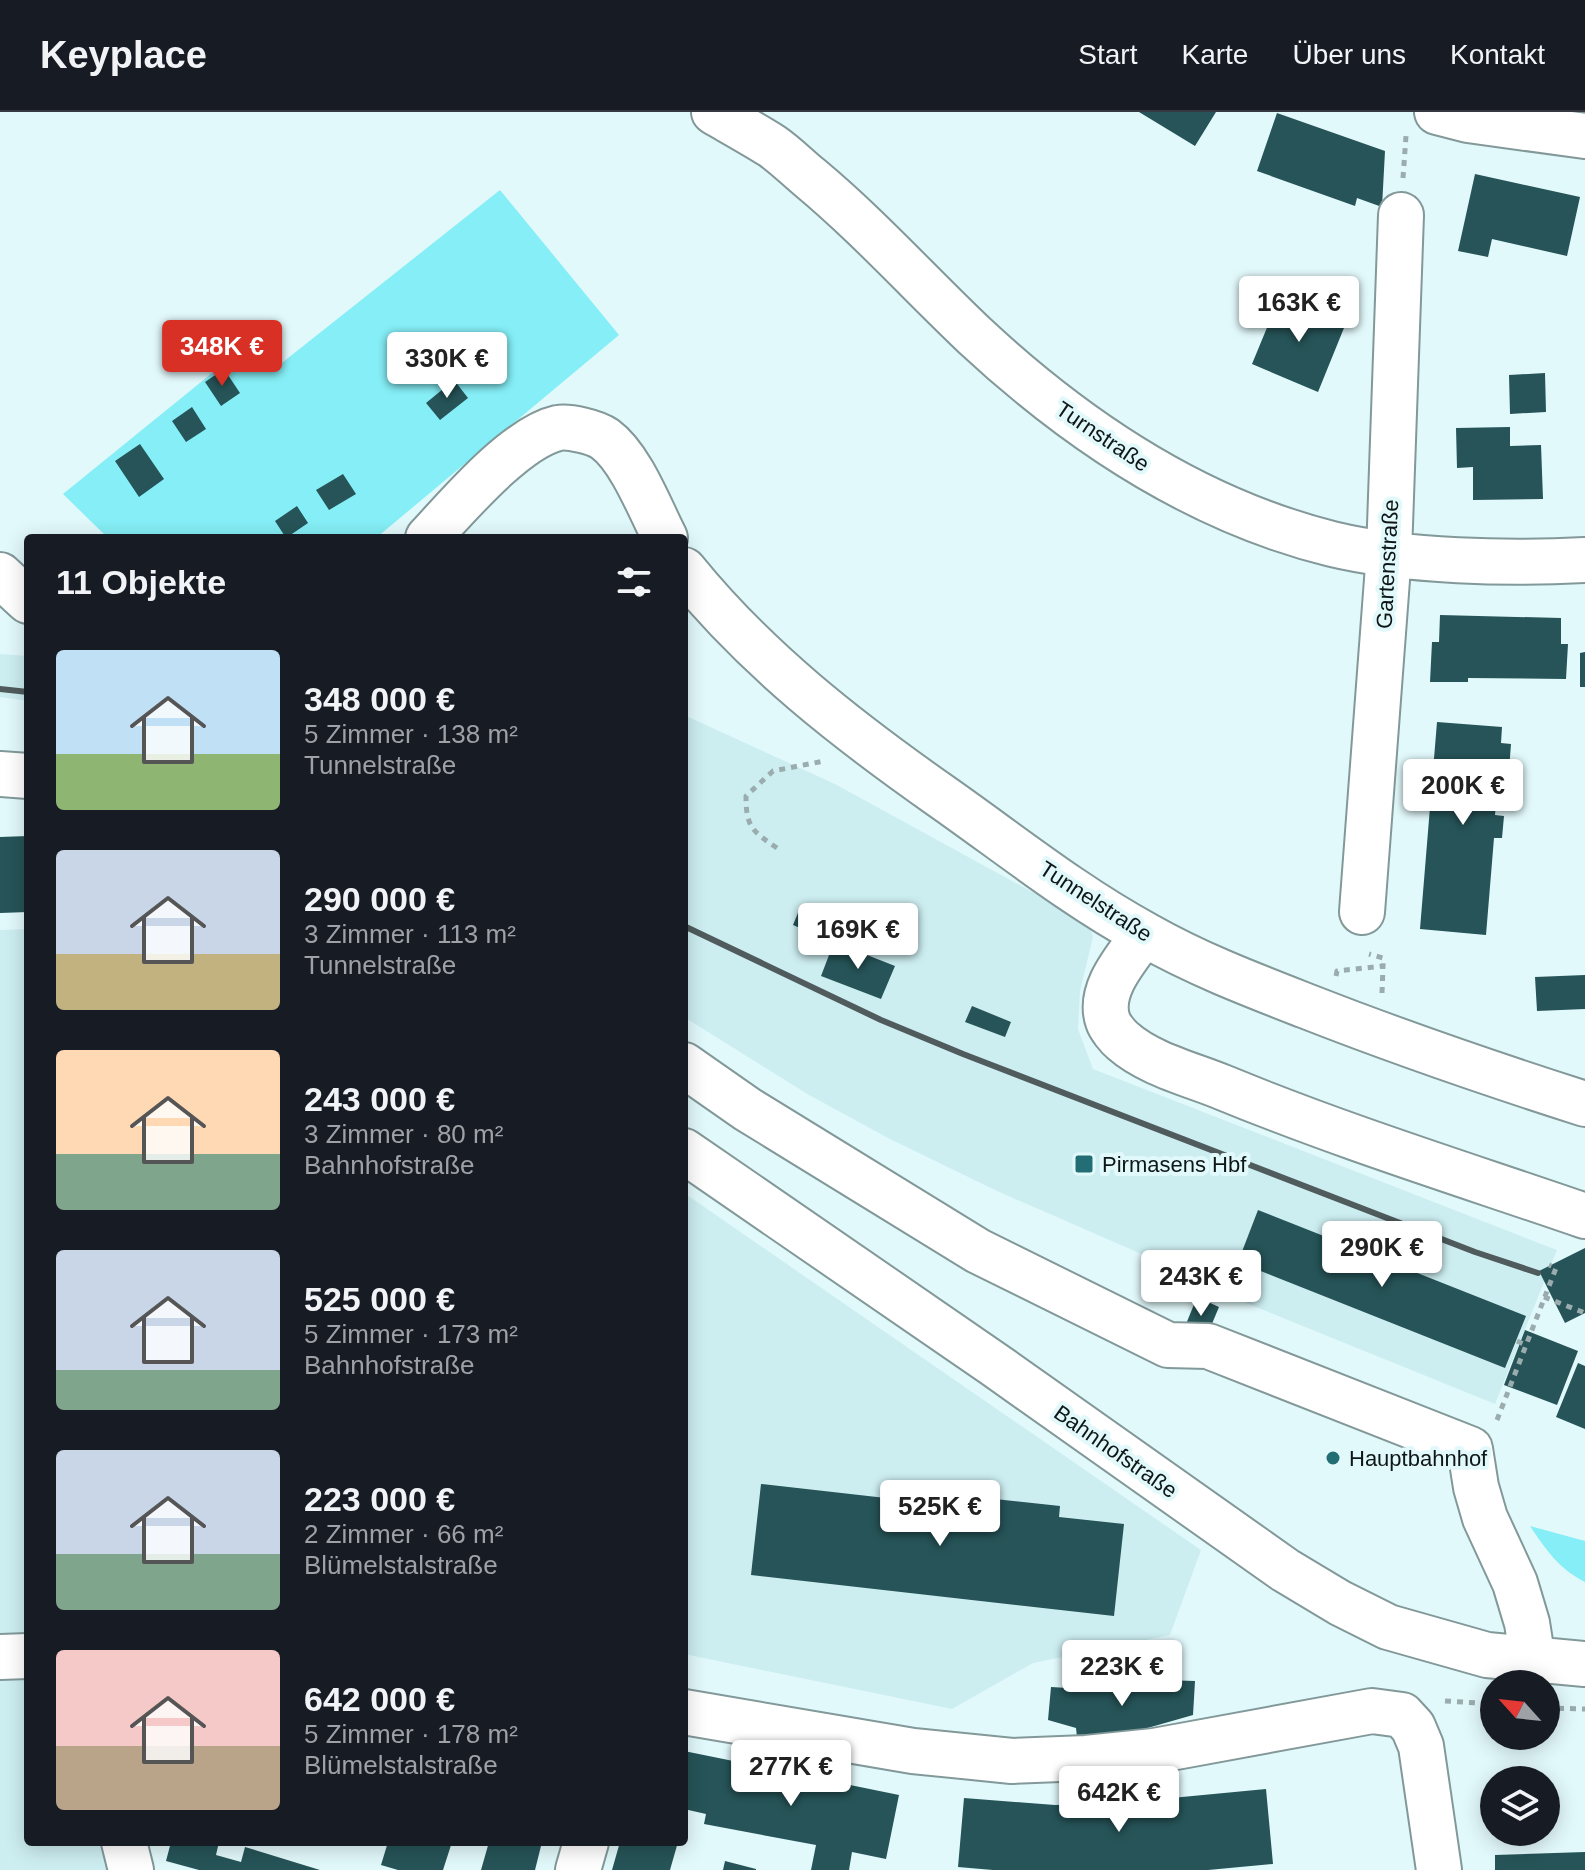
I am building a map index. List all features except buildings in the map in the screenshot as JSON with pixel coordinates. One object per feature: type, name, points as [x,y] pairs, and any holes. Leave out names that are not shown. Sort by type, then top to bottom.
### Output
[{"type":"street","name":"Turnstraße","points":[[714,112],[774,147],[845,206],[975,336],[1041,394],[1105,441],[1172,482],[1252,519],[1333,544],[1465,560],[1585,560]]},
{"type":"street","points":[[1422,119],[1468,120],[1585,136]]},
{"type":"street","name":"Gartenstraße","points":[[1365,933],[1389,553],[1401,215]]},
{"type":"street","points":[[432,534],[509,457],[534,439],[559,428],[604,439],[624,461],[663,534]]},
{"type":"street","points":[[0,575],[24,597]]},
{"type":"street","name":"Tunnelstraße","points":[[688,575],[717,610],[797,687],[876,751],[1065,883],[1144,934],[1230,976],[1378,1034],[1585,1104]]},
{"type":"street","points":[[0,612],[24,613]]},
{"type":"street","points":[[0,774],[24,776]]},
{"type":"street","points":[[1144,934],[1121,966],[1106,1002],[1108,1023],[1122,1040],[1150,1058],[1294,1117],[1585,1216]]},
{"type":"street","points":[[688,1068],[747,1109],[978,1251],[1168,1345],[1208,1346],[1470,1449],[1485,1518],[1511,1573],[1527,1623],[1533,1661]]},
{"type":"street","name":"Bahnhofstraße","points":[[688,1154],[1285,1570],[1340,1603],[1388,1627],[1487,1655],[1585,1664]]},
{"type":"street","points":[[0,1657],[24,1656]]},
{"type":"street","points":[[688,1713],[913,1751],[1012,1761],[1154,1751],[1372,1711],[1402,1715],[1413,1727],[1421,1746],[1439,1870]]},
{"type":"street","points":[[125,1846],[131,1870]]},
{"type":"street","points":[[578,1870],[585,1846]]},
{"type":"path","points":[[1401,215],[1422,119]]},
{"type":"path","points":[[777,848],[755,833],[746,817],[746,796],[773,771],[876,751]]},
{"type":"path","points":[[1365,933],[1383,958],[1382,998],[1370,993]]},
{"type":"path","points":[[1347,983],[1336,978],[1337,971],[1383,966]]},
{"type":"path","points":[[1492,1432],[1556,1268],[1549,1265]]},
{"type":"path","points":[[1544,1297],[1585,1313]]},
{"type":"path","points":[[1517,1341],[1526,1345]]},
{"type":"path","points":[[1560,1708],[1585,1709]]},
{"type":"shaded area","points":[[500,190],[619,335],[381,534],[104,534],[63,494],[254,339],[278,366]]},
{"type":"shaded area","points":[[0,654],[24,656],[24,700],[0,697]]},
{"type":"shaded area","points":[[688,717],[835,784],[1089,923],[1093,937],[1080,991],[1078,1029],[1093,1069],[1557,1250],[1495,1404],[1229,1296],[1169,1266],[997,1191],[809,1095],[688,1019]]},
{"type":"shaded area","points":[[24,929],[24,1846],[137,1846],[152,1870],[0,1870],[0,930]]},
{"type":"shaded area","points":[[688,1196],[1201,1550],[1170,1635],[1033,1663],[952,1709],[689,1655]]},
{"type":"shaded area","points":[[1530,1526],[1585,1541],[1585,1582],[1560,1565]]},
{"type":"railway","points":[[0,689],[24,692]]},
{"type":"railway","points":[[688,928],[881,1020],[963,1054],[1475,1252],[1538,1273]]},
{"type":"place","name":"Pirmasens Hbf","points":[[1084,1164]]},
{"type":"place","name":"Hauptbahnhof","points":[[1333,1458]]}]
